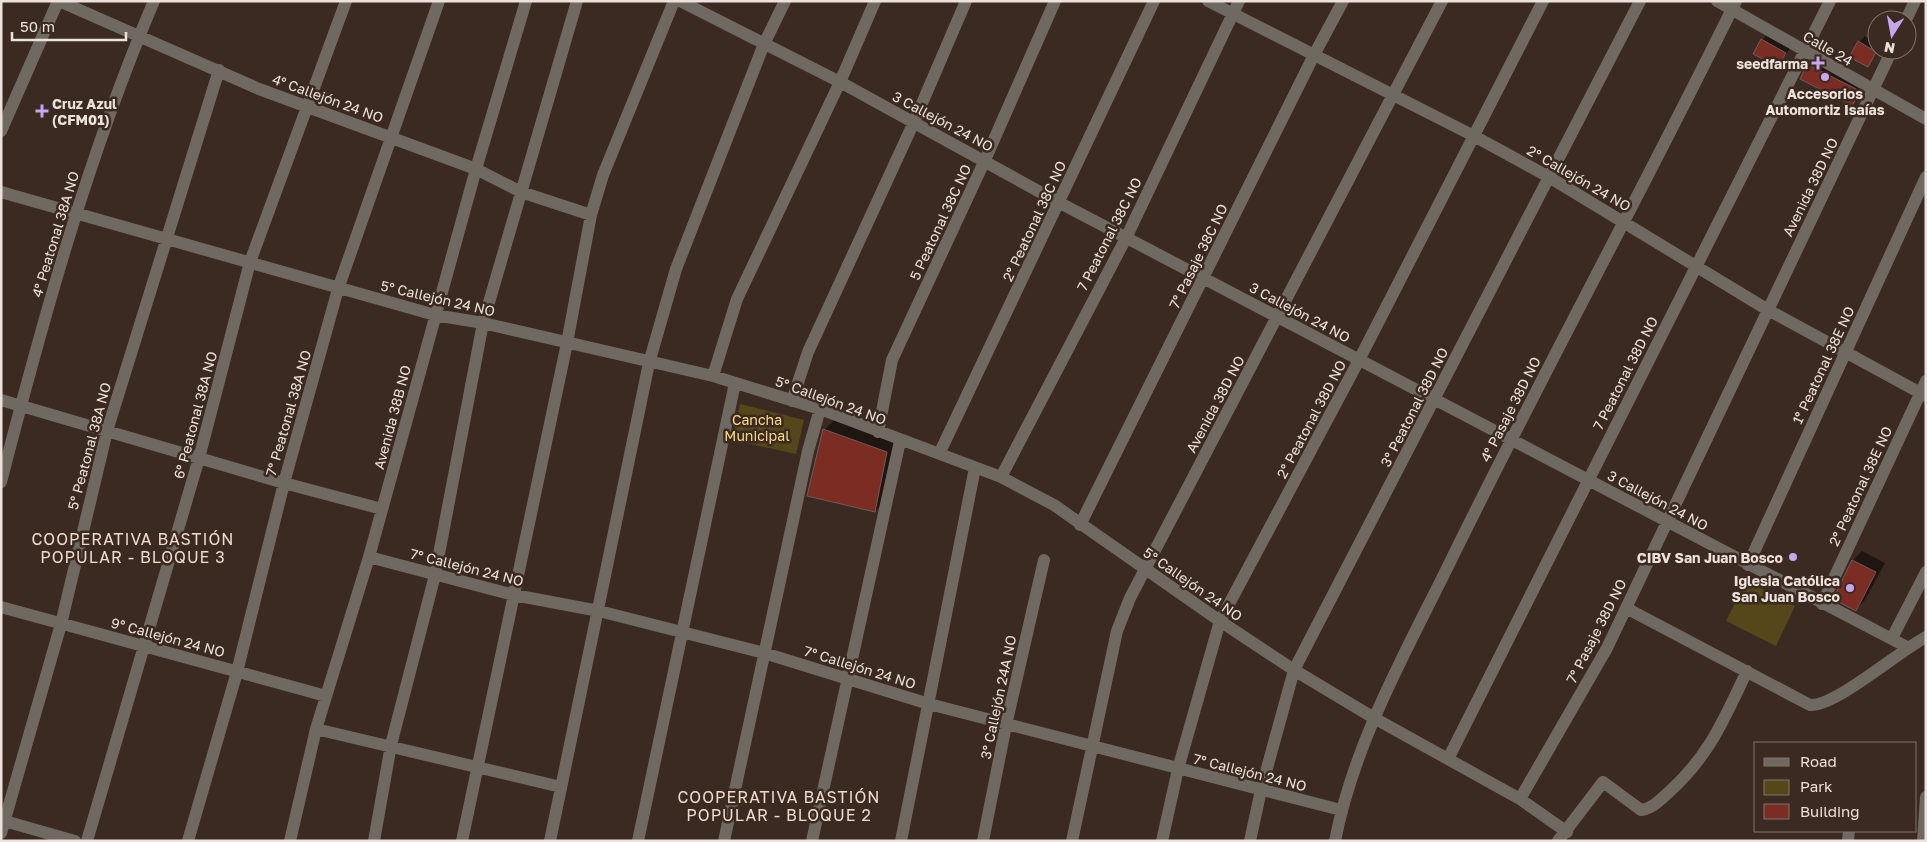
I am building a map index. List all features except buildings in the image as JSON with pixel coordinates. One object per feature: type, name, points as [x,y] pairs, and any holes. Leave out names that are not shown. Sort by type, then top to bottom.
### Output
[{"type":"street","name":"4° Callejón 24 NO","points":[[58,1],[138,38],[219,70],[259,89],[476,169],[522,192],[591,215]]},
{"type":"street","points":[[1,131],[58,1]]},
{"type":"street","name":"4° Peatonal 38A NO","points":[[1,482],[75,214],[138,38],[154,1]]},
{"type":"street","name":"6º Peatonal 38A NO","points":[[87,841],[200,458],[250,262],[346,1]]},
{"type":"street","name":"7° Peatonal 38A NO","points":[[188,841],[237,672],[284,483],[338,289],[439,1]]},
{"type":"street","name":"Avenida 38B NO","points":[[290,841],[316,729],[369,557],[476,169],[526,1]]},
{"type":"street","points":[[374,841],[391,746],[435,575],[483,323],[576,1]]},
{"type":"street","points":[[462,841],[567,343],[591,215],[603,175],[674,1]]},
{"type":"street","name":"3 Callejón 24 NO","points":[[680,1],[840,82],[1126,238],[1907,647]]},
{"type":"street","points":[[550,841],[649,363],[676,269],[764,44],[785,1]]},
{"type":"street","points":[[712,376],[737,299],[840,82],[875,1]]},
{"type":"street","points":[[792,401],[808,352],[914,122],[966,1]]},
{"type":"street","name":"5 Peatonal 38C NO","points":[[878,432],[892,360],[985,160],[1055,1]]},
{"type":"street","name":"2° Peatonal 38C NO","points":[[940,452],[1060,203],[1154,1]]},
{"type":"street","name":"2° Callejón 24 NO","points":[[1208,1],[1474,136],[1550,177],[1768,310],[1923,395]]},
{"type":"street","name":"7 Peatonal 38C NO","points":[[1001,477],[1126,238],[1239,1]]},
{"type":"street","name":"7° Pasaje 38C NO","points":[[1080,525],[1204,279],[1314,54],[1343,1]]},
{"type":"street","name":"Avenida 38D NO","points":[[1072,841],[1117,631],[1130,598],[1442,1]]},
{"type":"street","name":"2° Peatonal 38D NO","points":[[1162,841],[1178,769],[1220,621],[1359,360],[1543,1]]},
{"type":"street","name":"3° Peatonal 38D NO","points":[[1250,841],[1261,790],[1294,670],[1640,1]]},
{"type":"street","name":"Calle 24","points":[[1717,1],[1734,6],[1804,52],[1926,119]]},
{"type":"street","name":"7 Peatonal 38D NO","points":[[1448,759],[1830,1]]},
{"type":"street","name":"4° Pasaje 38D NO","points":[[1335,841],[1341,810],[1374,718],[1510,439],[1624,222],[1734,6]]},
{"type":"street","name":"Avenida 38D NO","points":[[1768,310],[1887,60]]},
{"type":"street","name":"5° Peatonal 38A NO","points":[[2,825],[61,624],[107,431],[219,70]]},
{"type":"street","name":"1° Peatonal 38E NO","points":[[1748,564],[1926,177]]},
{"type":"street","name":"5° Callejón 24 NO","points":[[1,192],[435,316],[483,323],[649,363],[712,376],[820,409],[900,441],[940,452],[1001,477],[1054,505],[1080,525],[1294,670],[1374,718],[1520,798],[1562,836]]},
{"type":"street","name":"7° Pasaje 38D NO","points":[[1520,798],[1607,648],[1768,310]]},
{"type":"street","name":"2° Peatonal 38E NO","points":[[1822,604],[1923,395],[1926,381]]},
{"type":"street","points":[[638,841],[735,383]]},
{"type":"street","points":[[1,400],[284,483],[382,509]]},
{"type":"street","points":[[724,841],[808,451],[820,409]]},
{"type":"street","points":[[812,841],[846,677],[900,441]]},
{"type":"street","points":[[901,841],[968,500],[976,468]]},
{"type":"street","name":"7° Callejón 24 NO","points":[[369,557],[514,595],[598,611],[764,653],[929,704],[1006,725],[1341,810]]},
{"type":"street","name":"3° Callejón 24A NO","points":[[983,841],[1006,725],[1044,560]]},
{"type":"street","points":[[1892,638],[1926,572]]},
{"type":"street","name":"9° Callejón 24 NO","points":[[1,607],[326,696]]},
{"type":"street","points":[[1626,608],[1810,705],[1819,705],[1838,696],[1907,647],[1926,637]]},
{"type":"street","points":[[1562,836],[1603,782],[1640,810],[1650,809],[1681,781],[1704,756],[1747,671]]},
{"type":"street","points":[[316,729],[561,787]]},
{"type":"street","points":[[1923,841],[1926,797]]},
{"type":"street","points":[[2,825],[75,841]]},
{"type":"green space","name":"Cancha Municipal","points":[[740,404],[804,420],[796,454],[732,440]]},
{"type":"green space","points":[[1746,581],[1795,606],[1776,646],[1726,621]]},
{"type":"place","name":"seedfarma","points":[[1818,63]]},
{"type":"place","name":"Accesorios Automortiz Isaías","points":[[1825,77]]},
{"type":"place","name":"Cruz Azul (CFM01)","points":[[42,111]]},
{"type":"place","name":"CIBV San Juan Bosco","points":[[1793,557]]},
{"type":"place","name":"Iglesia Católica San Juan Bosco","points":[[1850,588]]},
{"type":"district","name":"COOPERATIVA BASTIÓN POPULAR - BLOQUE 3","points":[[133,548]]},
{"type":"district","name":"COOPERATIVA BASTIÓN POPULAR - BLOQUE 2","points":[[779,806]]}]
